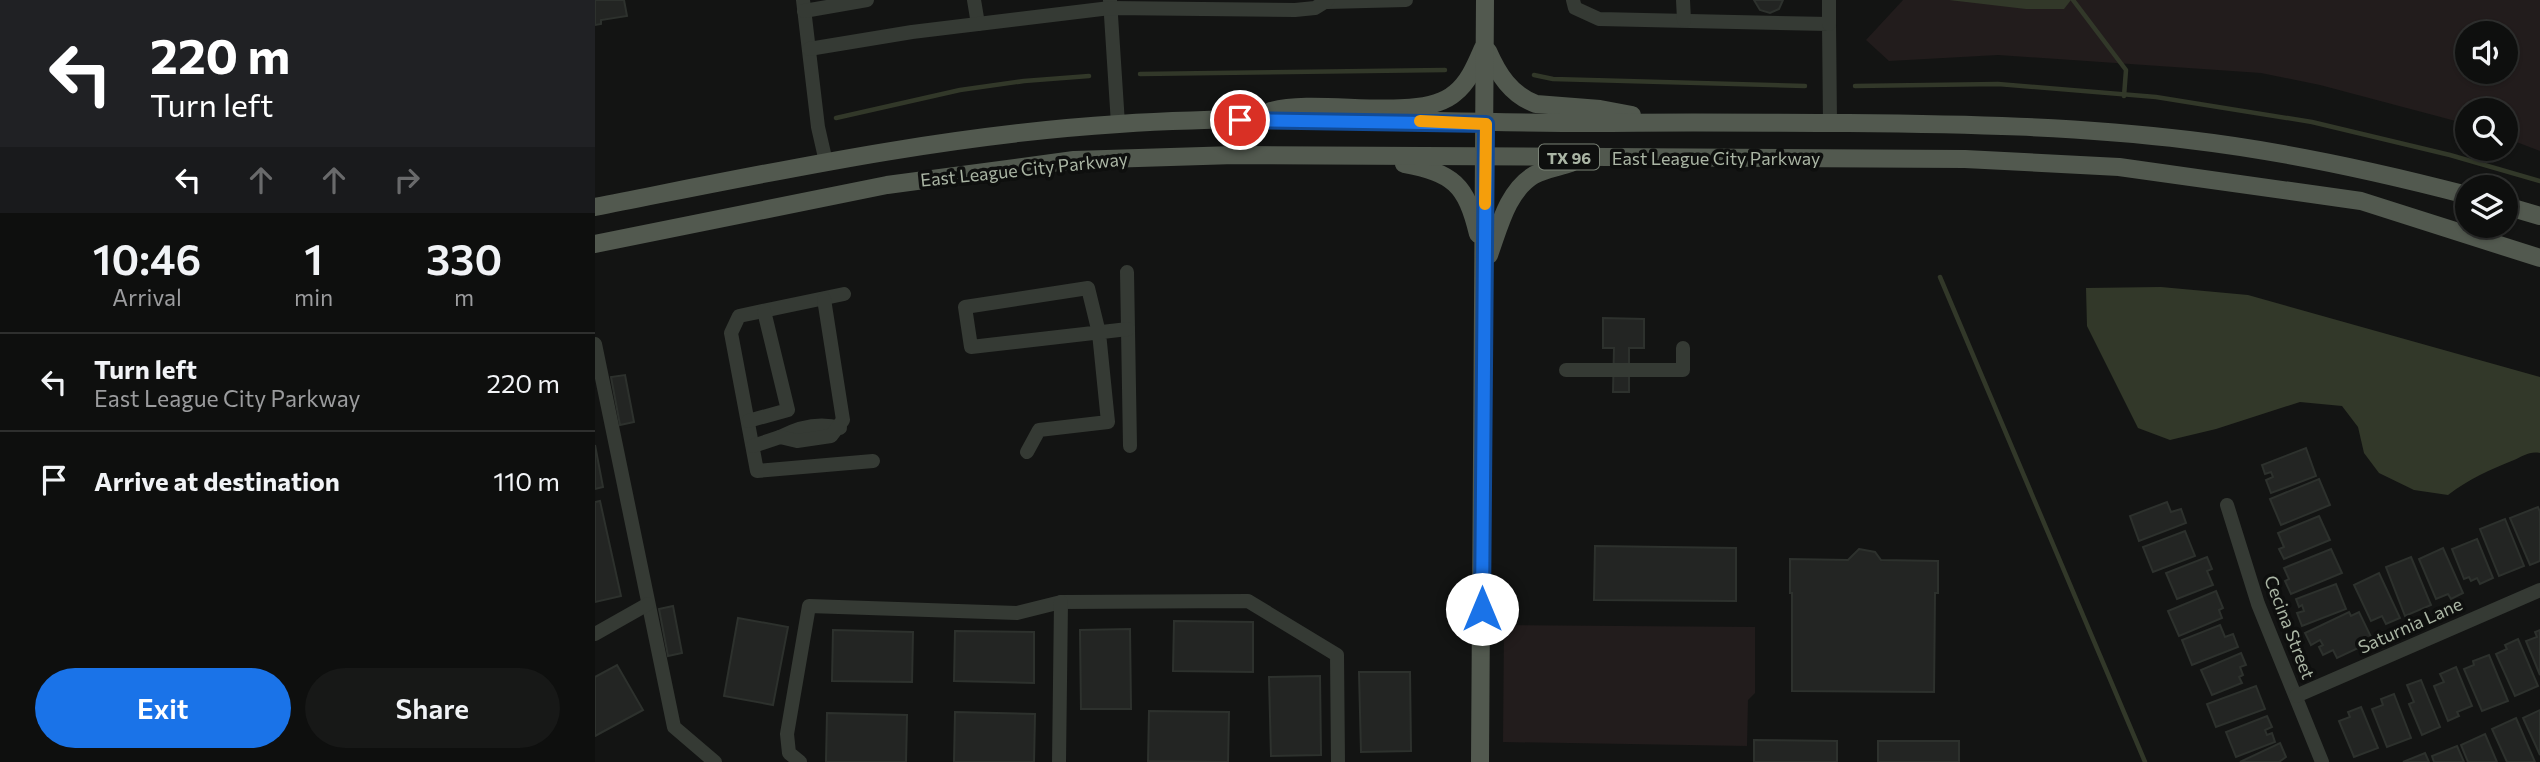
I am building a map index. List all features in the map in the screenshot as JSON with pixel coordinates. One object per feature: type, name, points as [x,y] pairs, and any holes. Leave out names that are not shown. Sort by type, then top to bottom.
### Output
[{"type":"main road","points":[[1481,762],[1485,0]]},
{"type":"main road","points":[[1240,120],[1276,109],[1428,107],[1448,99],[1462,87],[1485,45]]},
{"type":"main road","points":[[1485,45],[1507,85],[1526,101],[1600,108],[1668,122]]},
{"type":"main road","name":"East League City Parkway","points":[[595,208],[914,146],[1002,134],[1118,124],[1240,120],[1486,124],[1831,123],[2089,130],[2185,139],[2300,156],[2455,192]]},
{"type":"main road","points":[[1356,156],[1434,170],[1452,180],[1463,193],[1472,211],[1485,265]]},
{"type":"main road","name":"East League City Parkway","points":[[595,244],[887,186],[1043,163],[1116,157],[1965,159],[2119,167],[2361,201],[2540,258]]},
{"type":"main road","points":[[1485,265],[1513,195],[1524,182],[1536,174],[1590,158]]},
{"type":"main road","points":[[2518,210],[2540,216]]},
{"type":"street","points":[[826,162],[818,127],[803,5],[867,0]]},
{"type":"street","points":[[974,0],[978,24]]},
{"type":"street","points":[[809,49],[1110,4],[1294,5],[1315,8],[1328,1],[1406,0]]},
{"type":"street","points":[[1573,0],[1575,8],[1599,19],[1829,24]]},
{"type":"street","points":[[1683,0],[1684,20]]},
{"type":"street","points":[[1829,0],[1831,123]]},
{"type":"street","points":[[1110,4],[1118,124]]},
{"type":"street","points":[[1128,272],[1130,446]]},
{"type":"street","points":[[1027,452],[1039,430],[1108,422],[1099,333],[1088,288],[965,307],[971,347],[1099,333],[1128,329]]},
{"type":"street","points":[[844,295],[739,316],[731,333],[758,471],[873,461]]},
{"type":"street","points":[[753,446],[781,437],[797,441],[831,436],[843,420],[824,299]]},
{"type":"street","points":[[748,421],[788,410],[764,312]]},
{"type":"street","points":[[595,344],[601,406],[674,727],[715,762]]},
{"type":"street","points":[[1566,370],[1683,370],[1683,348]]},
{"type":"street","name":"Cecina Street","points":[[2227,505],[2258,604],[2322,762]]},
{"type":"street","name":"Saturnia Lane","points":[[2296,696],[2540,590]]},
{"type":"street","points":[[1059,762],[1061,601]]},
{"type":"street","points":[[800,762],[789,753],[787,734],[809,606],[1017,613],[1061,601],[1248,601],[1337,656],[1338,762]]},
{"type":"street","points":[[595,634],[648,604]]},
{"type":"shaded area","points":[[1903,0],[2540,0],[2540,151],[2518,143],[2518,98],[2455,98],[2455,121],[2320,85],[2261,73],[1998,55],[1889,61],[1866,40]]},
{"type":"shaded area","points":[[1949,0],[2071,0],[2064,9],[2026,9]]},
{"type":"shaded area","points":[[2161,287],[2248,295],[2540,377],[2540,453],[2527,454],[2488,471],[2448,495],[2414,490],[2379,473],[2364,453],[2358,427],[2342,406],[2300,402],[2216,429],[2170,440],[2138,428],[2087,326],[2086,288]]},
{"type":"shaded area","points":[[1504,625],[1755,627],[1755,693],[1748,700],[1747,746],[1503,742]]},
{"type":"building","points":[[595,0],[624,0],[627,16],[601,20],[601,24],[595,25]]},
{"type":"building","points":[[1754,0],[1783,0],[1779,9],[1770,13],[1760,10]]},
{"type":"building","points":[[1603,318],[1644,319],[1644,348],[1629,348],[1629,392],[1613,392],[1614,348],[1603,348]]},
{"type":"building","points":[[625,375],[634,422],[620,425],[611,377]]},
{"type":"building","points":[[595,445],[603,487],[595,489]]},
{"type":"building","points":[[2306,448],[2316,476],[2271,493],[2266,480],[2273,477],[2271,472],[2265,474],[2262,465]]},
{"type":"building","points":[[2319,479],[2330,505],[2281,525],[2270,499]]},
{"type":"building","points":[[600,501],[621,596],[595,602],[595,502]]},
{"type":"building","points":[[2167,502],[2171,512],[2181,509],[2186,523],[2139,541],[2130,516]]},
{"type":"building","points":[[2538,507],[2540,561],[2530,565],[2510,518]]},
{"type":"building","points":[[2319,516],[2330,540],[2284,559],[2279,549],[2284,547],[2278,533]]},
{"type":"building","points":[[2505,519],[2524,566],[2499,576],[2480,529]]},
{"type":"building","points":[[2185,531],[2195,556],[2153,572],[2143,547]]},
{"type":"building","points":[[2477,539],[2493,578],[2480,584],[2477,578],[2471,581],[2469,577],[2464,579],[2452,549]]},
{"type":"building","points":[[1595,546],[1736,548],[1736,601],[1594,600]]},
{"type":"building","points":[[2443,548],[2463,593],[2451,599],[2448,594],[2436,599],[2419,559]]},
{"type":"building","points":[[1859,549],[1875,552],[1881,560],[1938,561],[1934,692],[1792,691],[1790,559],[1848,560]]},
{"type":"building","points":[[2331,549],[2342,573],[2291,594],[2285,581],[2289,579],[2284,568]]},
{"type":"building","points":[[2207,557],[2212,569],[2207,571],[2213,585],[2177,599],[2166,573]]},
{"type":"building","points":[[2411,557],[2431,605],[2405,616],[2386,567]]},
{"type":"building","points":[[2379,573],[2400,618],[2386,624],[2382,616],[2371,621],[2354,585]]},
{"type":"building","points":[[2336,584],[2346,609],[2302,626],[2297,613],[2304,611],[2296,599]]},
{"type":"building","points":[[2216,591],[2223,608],[2219,610],[2222,618],[2179,636],[2168,611]]},
{"type":"building","points":[[673,606],[682,653],[668,656],[659,609]]},
{"type":"building","points":[[2349,612],[2351,616],[2359,612],[2373,641],[2337,658],[2333,650],[2323,655],[2319,647],[2323,645],[2320,640],[2311,645],[2305,633]]},
{"type":"building","points":[[738,618],[788,627],[773,705],[724,696]]},
{"type":"building","points":[[1174,621],[1253,622],[1253,672],[1173,671]]},
{"type":"building","points":[[2220,625],[2225,637],[2233,634],[2238,647],[2192,665],[2182,640]]},
{"type":"building","points":[[1130,629],[1131,709],[1081,709],[1080,630]]},
{"type":"building","points":[[833,630],[913,632],[912,682],[832,681]]},
{"type":"building","points":[[2540,630],[2540,675],[2526,641],[2537,637],[2535,632]]},
{"type":"building","points":[[955,631],[1034,632],[1034,683],[954,681]]},
{"type":"building","points":[[2518,639],[2538,686],[2515,696],[2496,654],[2507,649],[2505,645]]},
{"type":"building","points":[[2241,653],[2246,665],[2240,667],[2243,675],[2239,677],[2242,683],[2212,695],[2201,670]]},
{"type":"building","points":[[2489,655],[2508,701],[2482,711],[2464,669],[2474,665],[2473,661]]},
{"type":"building","points":[[617,665],[643,710],[595,736],[595,677]]},
{"type":"building","points":[[2456,667],[2472,706],[2457,712],[2459,716],[2448,721],[2434,686],[2444,682],[2440,674]]},
{"type":"building","points":[[1359,672],[1410,672],[1411,751],[1361,752]]},
{"type":"building","points":[[1320,676],[1321,755],[1271,756],[1269,677]]},
{"type":"building","points":[[2421,680],[2440,727],[2422,735],[2409,704],[2414,702],[2407,685]]},
{"type":"building","points":[[2256,686],[2265,709],[2216,727],[2207,704]]},
{"type":"building","points":[[2394,694],[2411,738],[2387,747],[2372,709],[2383,705],[2381,699]]},
{"type":"building","points":[[2361,707],[2378,748],[2354,757],[2339,721],[2350,717],[2348,712]]},
{"type":"building","points":[[2540,710],[2540,755],[2523,718]]},
{"type":"building","points":[[1149,711],[1229,712],[1228,762],[1148,761]]},
{"type":"building","points":[[955,712],[1035,714],[1034,762],[954,762]]},
{"type":"building","points":[[827,713],[907,715],[906,762],[826,762]]},
{"type":"building","points":[[2267,716],[2272,727],[2265,730],[2267,735],[2272,733],[2275,742],[2236,757],[2226,732]]},
{"type":"building","points":[[2516,718],[2535,762],[2507,762],[2492,729]]},
{"type":"building","points":[[2485,734],[2497,762],[2468,762],[2461,745]]},
{"type":"building","points":[[1754,740],[1837,741],[1837,762],[1754,762]]},
{"type":"building","points":[[1878,741],[1959,741],[1959,762],[1878,762]]},
{"type":"building","points":[[2280,743],[2286,757],[2279,762],[2240,762]]},
{"type":"building","points":[[2457,746],[2464,762],[2434,762],[2432,756]]},
{"type":"building","points":[[2425,753],[2429,762],[2403,762]]},
{"type":"waterway","points":[[2073,0],[2126,70],[2124,96]]},
{"type":"waterway","points":[[1140,74],[1445,70]]},
{"type":"waterway","points":[[1534,75],[1553,79],[1805,86]]},
{"type":"waterway","points":[[836,118],[960,90],[1089,76]]},
{"type":"waterway","points":[[1855,86],[1998,84],[2156,97],[2312,122],[2450,155],[2540,181]]},
{"type":"waterway","points":[[1940,277],[2145,762]]},
{"type":"slow traffic","points":[[1420,121],[1486,124],[1485,204]]},
{"type":"route","points":[[1240,120],[1486,124],[1482,609]]}]
